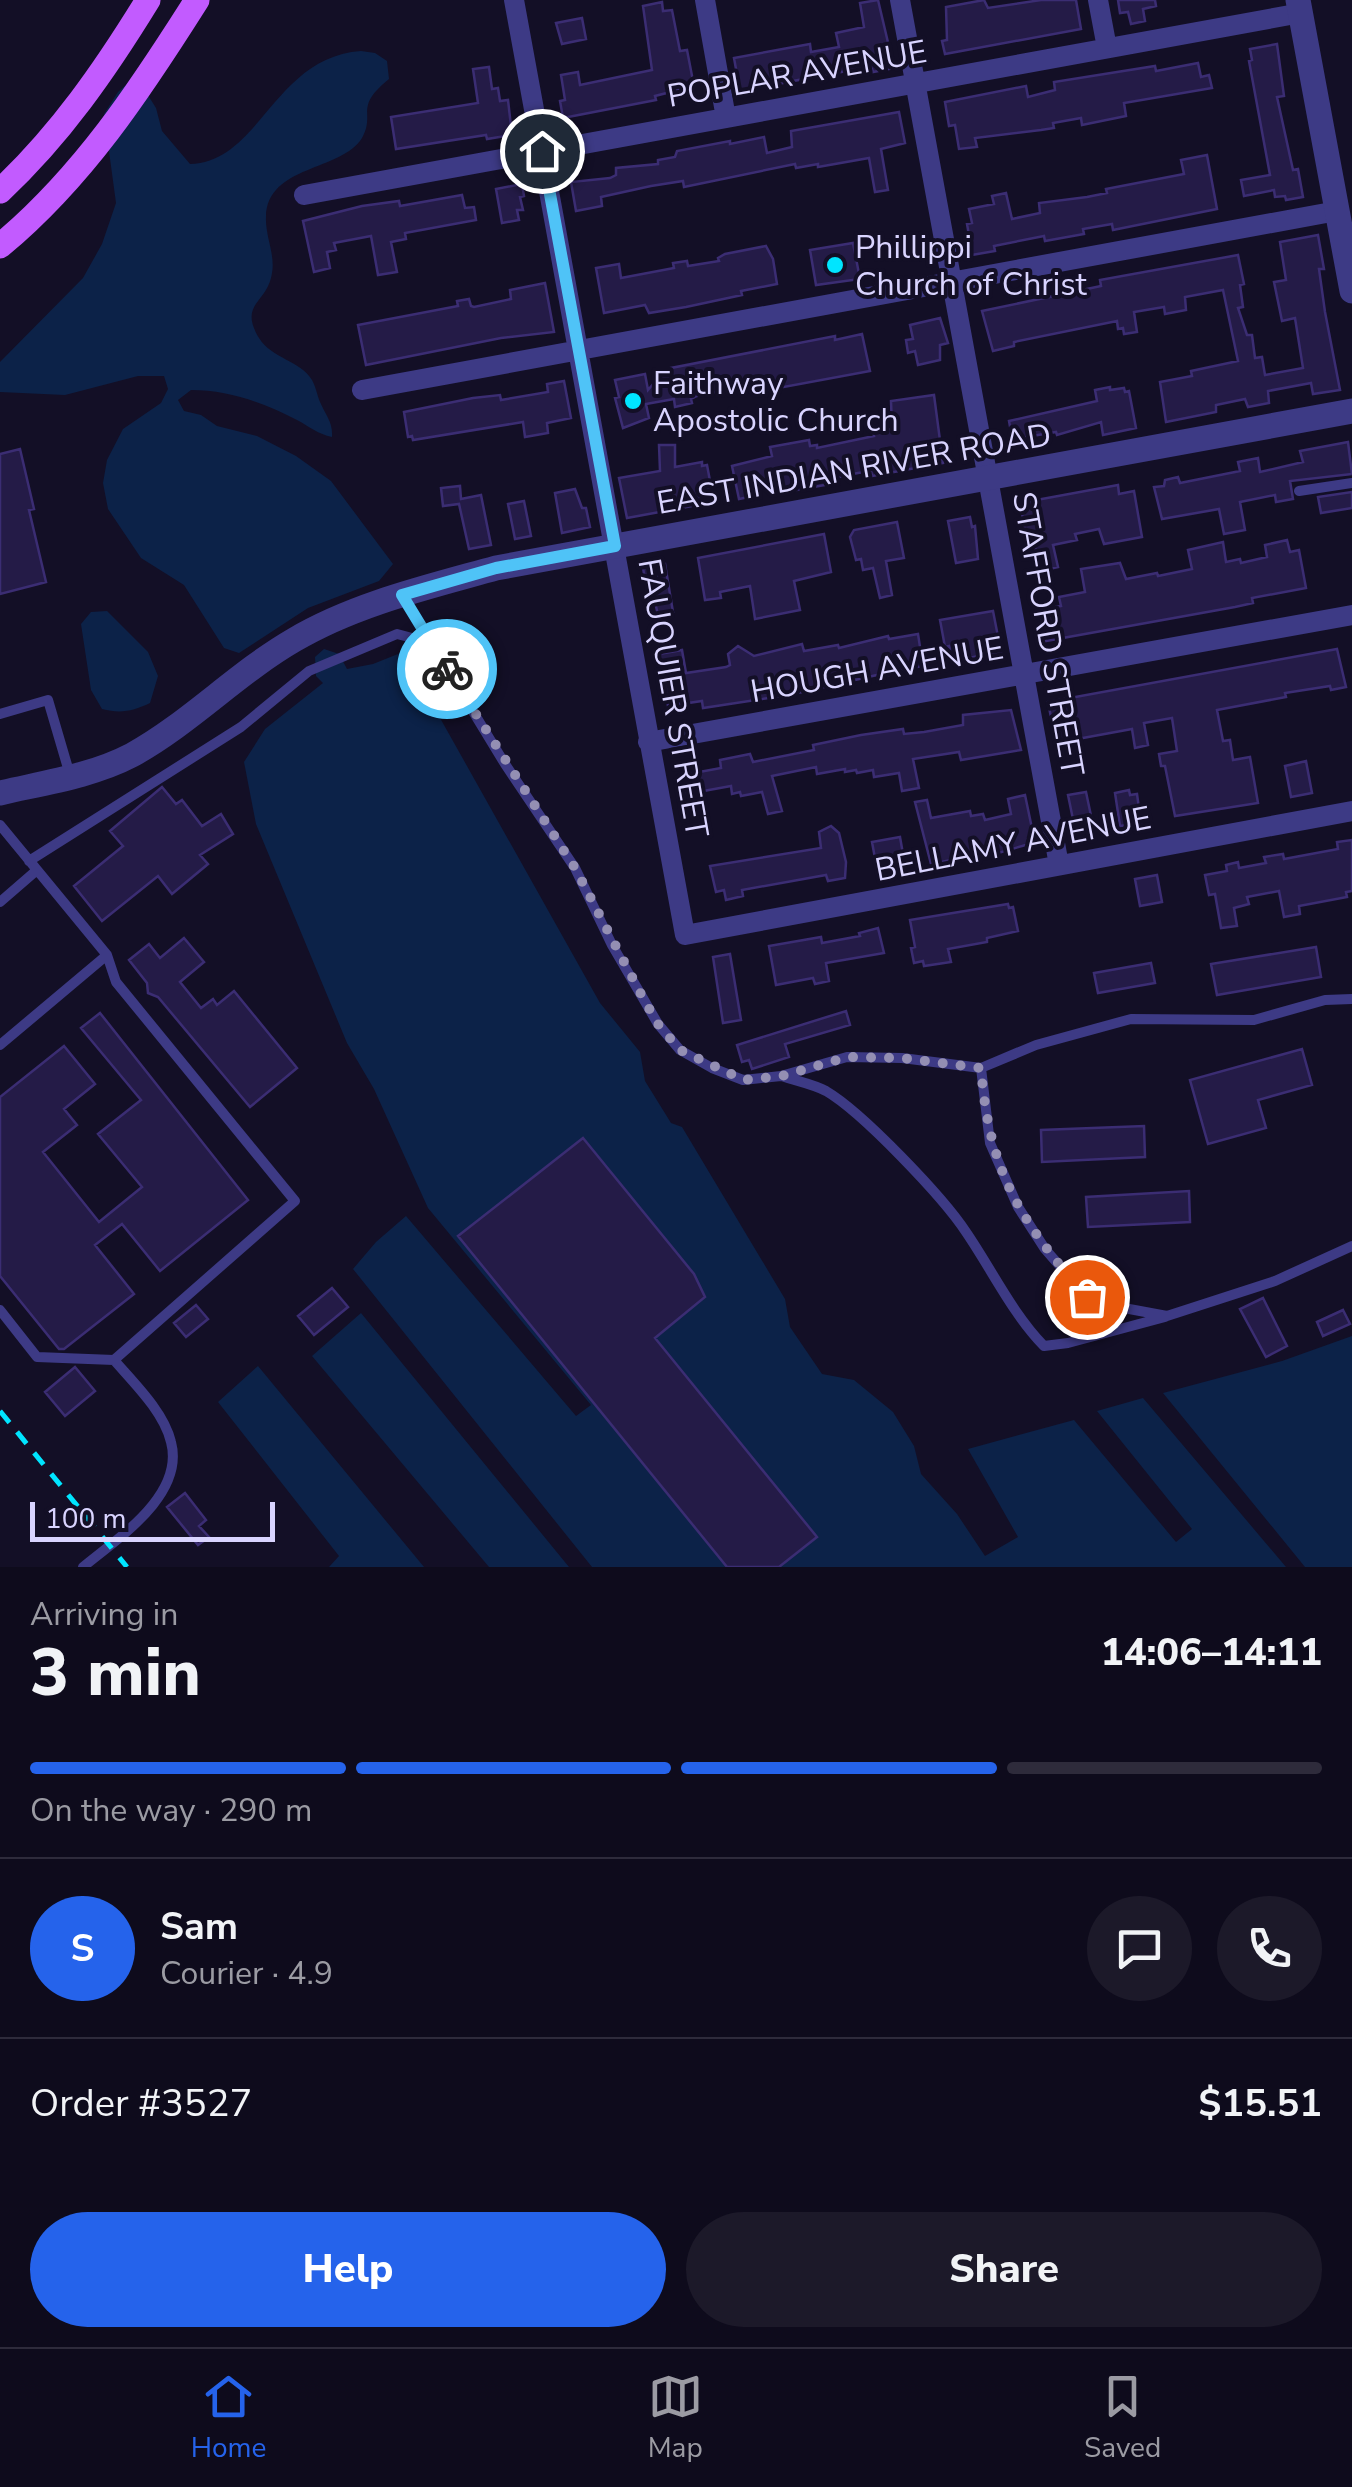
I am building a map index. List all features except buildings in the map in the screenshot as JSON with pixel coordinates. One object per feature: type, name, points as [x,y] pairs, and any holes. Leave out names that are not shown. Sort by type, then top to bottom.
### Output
[{"type":"main road","points":[[0,191],[56,134],[84,98],[148,0]]},
{"type":"main road","points":[[0,246],[58,193],[88,159],[143,85],[196,0]]},
{"type":"street","name":"FAUQUIER STREET","points":[[514,0],[685,935]]},
{"type":"street","points":[[705,0],[726,118]]},
{"type":"street","name":"STAFFORD STREET","points":[[900,0],[1059,866]]},
{"type":"street","points":[[1098,0],[1107,48]]},
{"type":"street","name":"POPLAR AVENUE","points":[[304,195],[1107,48],[1299,6]]},
{"type":"street","points":[[1299,6],[1352,291]]},
{"type":"street","points":[[362,390],[1337,211]]},
{"type":"street","name":"EAST INDIAN RIVER ROAD","points":[[0,793],[97,770],[138,751],[294,640],[324,624],[402,595],[496,568],[1352,411]]},
{"type":"street","name":"HOUGH AVENUE","points":[[648,742],[1352,615]]},
{"type":"street","name":"BELLAMY AVENUE","points":[[685,935],[1352,811]]},
{"type":"lane","points":[[1299,491],[1352,482]]},
{"type":"lane","points":[[402,595],[575,868],[612,945],[658,1024],[680,1050],[712,1068],[744,1080],[782,1076],[848,1057],[902,1058],[981,1068],[1036,1044],[1131,1020],[1254,1020],[1326,1000],[1352,999]]},
{"type":"lane","points":[[0,902],[33,865],[241,727],[309,671],[397,634],[431,643]]},
{"type":"lane","points":[[0,714],[48,700],[70,776]]},
{"type":"lane","points":[[0,827],[107,955],[116,982],[295,1201],[114,1360],[37,1357],[0,1310]]},
{"type":"lane","points":[[0,1045],[107,955]]},
{"type":"lane","points":[[981,1068],[990,1142],[1018,1207],[1045,1250],[1087,1297],[1168,1316]]},
{"type":"lane","points":[[782,1076],[825,1090],[859,1117],[908,1167],[963,1227],[1024,1325],[1044,1346],[1168,1316],[1275,1281],[1352,1246]]},
{"type":"lane","points":[[82,1567],[132,1526],[158,1497],[174,1470],[171,1440],[147,1398],[114,1360]]},
{"type":"water","points":[[361,51],[375,53],[387,61],[389,79],[368,104],[366,129],[352,149],[292,178],[270,200],[266,225],[272,270],[268,286],[252,311],[254,327],[265,345],[312,380],[332,437],[272,408],[233,395],[191,390],[178,400],[184,411],[201,415],[217,426],[257,436],[296,456],[331,481],[393,564],[379,581],[308,608],[239,653],[224,648],[184,585],[141,558],[108,509],[103,483],[107,460],[123,429],[161,403],[168,389],[164,376],[138,376],[65,395],[0,392],[0,362],[83,278],[102,244],[116,203],[104,114],[118,92],[136,76],[156,108],[162,131],[190,164],[214,159],[234,146],[307,71],[332,57]]},
{"type":"water","points":[[107,611],[148,652],[158,676],[150,703],[132,710],[102,709],[91,690],[81,624],[91,612]]},
{"type":"water","points":[[324,649],[339,654],[347,669],[403,652],[600,1003],[640,1052],[645,1081],[671,1123],[682,1127],[785,1299],[790,1327],[822,1374],[854,1380],[893,1412],[914,1446],[921,1474],[957,1514],[985,1556],[1018,1537],[968,1449],[1074,1420],[1176,1542],[1192,1529],[1097,1411],[1143,1398],[1286,1567],[592,1567],[353,1269],[406,1216],[576,1416],[591,1405],[428,1208],[374,1089],[347,1043],[256,824],[244,762],[265,729],[323,683],[316,676],[315,657]]},
{"type":"water","points":[[361,1313],[569,1567],[489,1567],[312,1356]]},
{"type":"water","points":[[1352,1336],[1352,1567],[1305,1567],[1163,1393],[1282,1361]]},
{"type":"water","points":[[258,1366],[424,1567],[329,1567],[339,1556],[218,1402]]},
{"type":"railway","points":[[0,1411],[127,1567]]},
{"type":"way so far","points":[[447,669],[575,868],[612,945],[658,1024],[680,1050],[744,1080],[782,1076],[848,1057],[902,1058],[981,1068],[990,1142],[1018,1207],[1045,1250],[1087,1297]]},
{"type":"place","name":"Phillippi Church of Christ","points":[[835,265]]},
{"type":"place","name":"Faithway Apostolic Church","points":[[633,401]]},
{"type":"route","points":[[447,669],[402,595],[496,568],[615,546],[542,151]]}]
